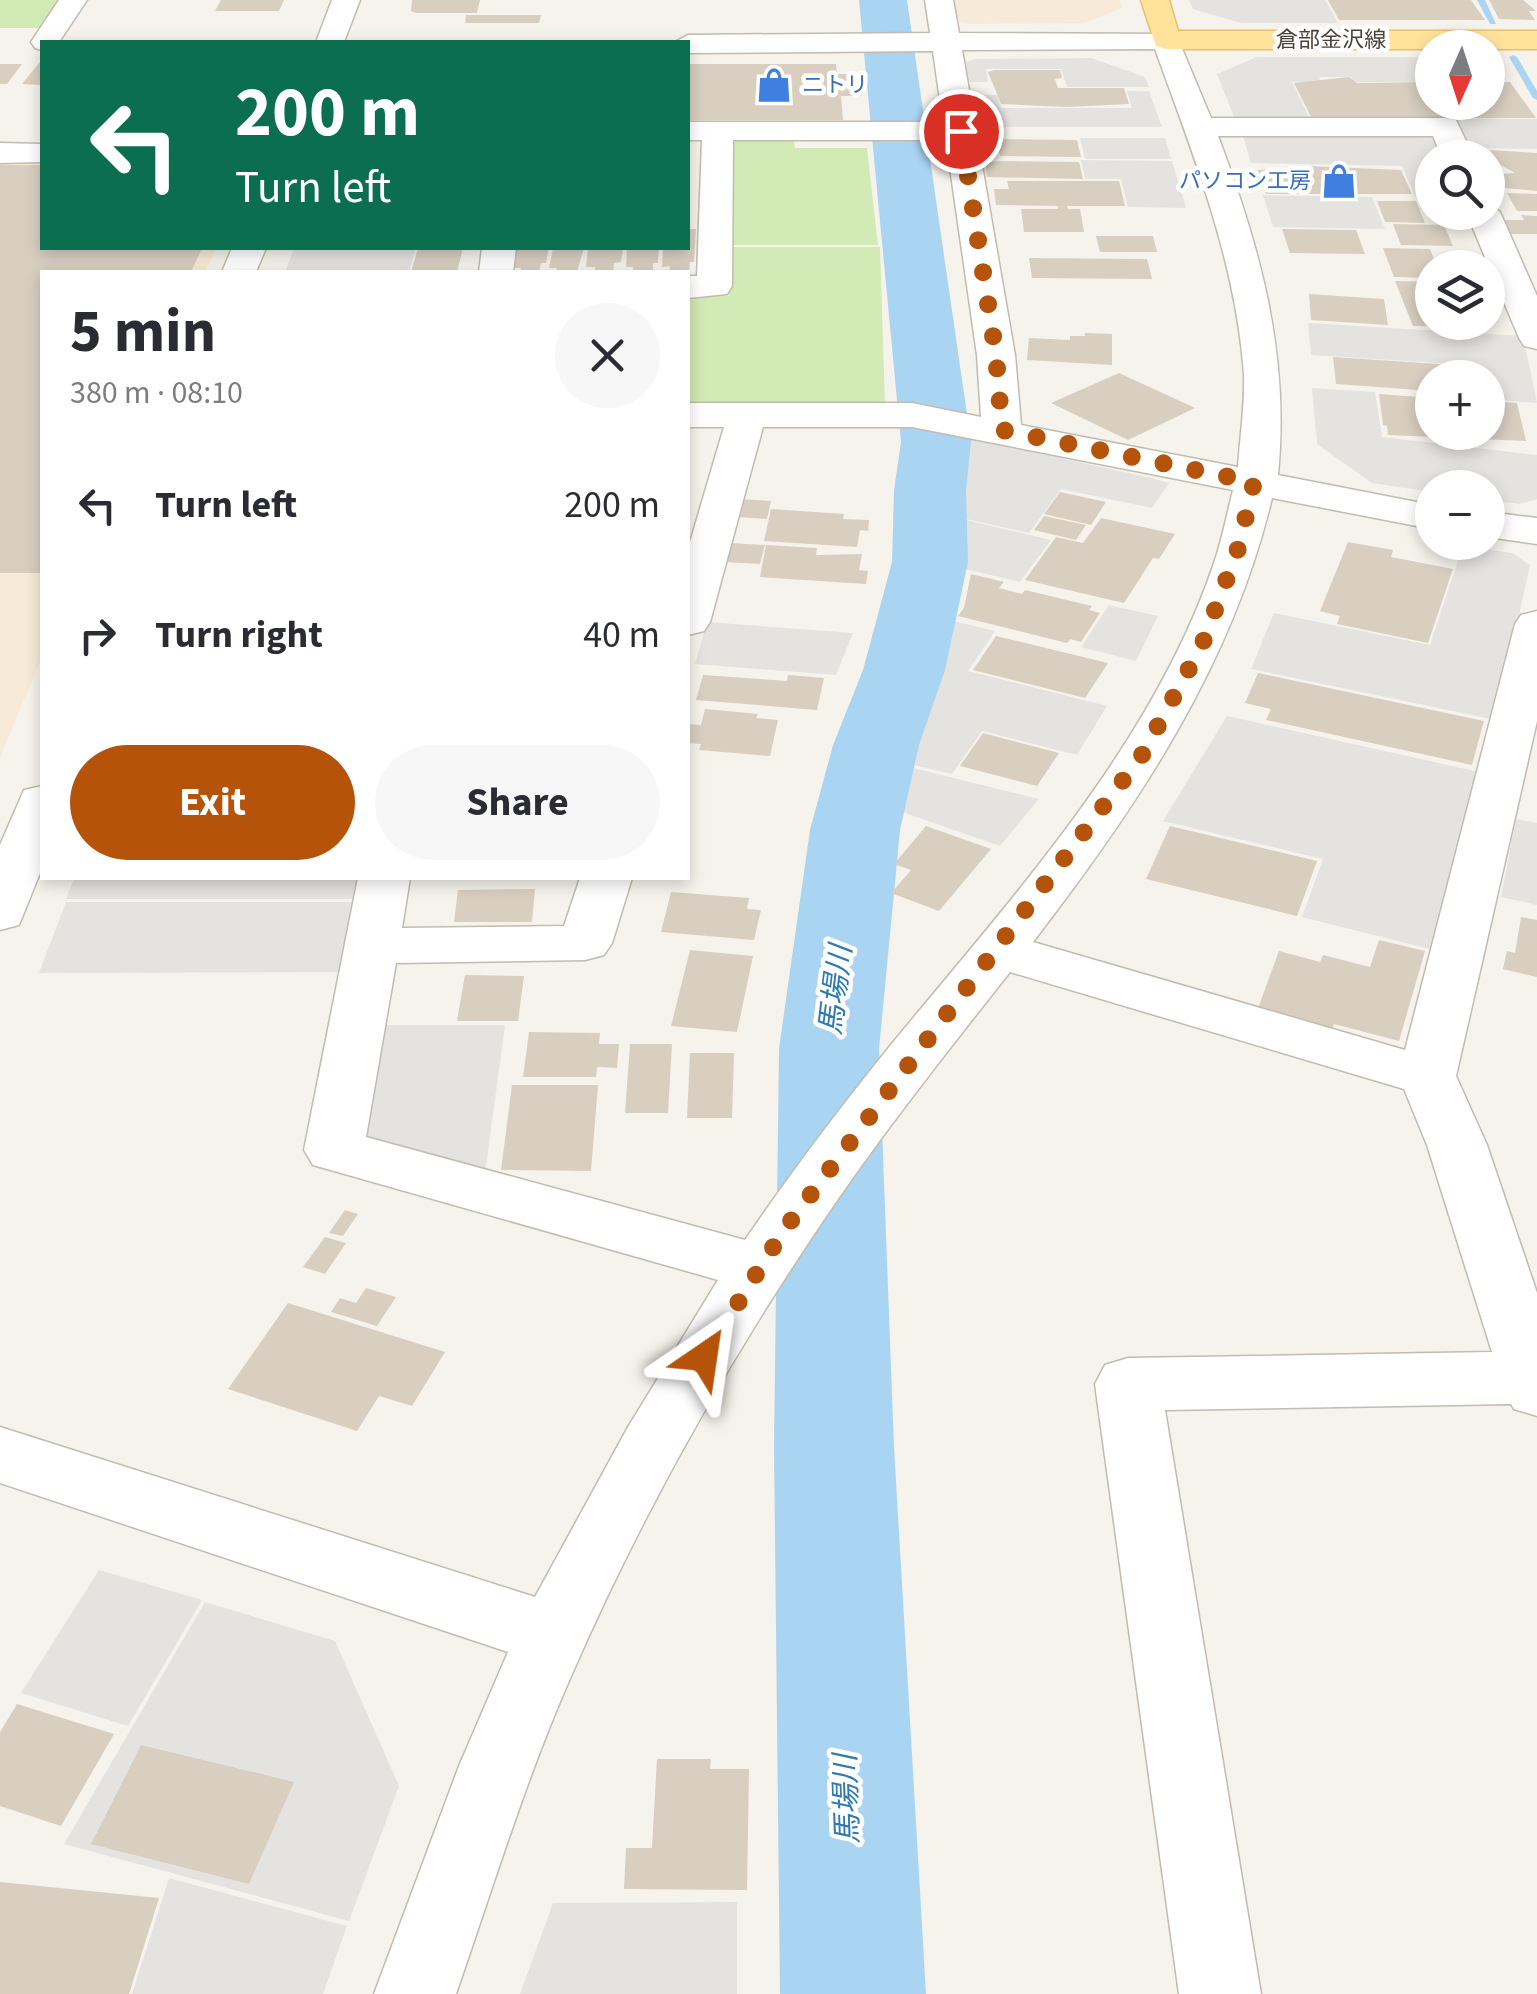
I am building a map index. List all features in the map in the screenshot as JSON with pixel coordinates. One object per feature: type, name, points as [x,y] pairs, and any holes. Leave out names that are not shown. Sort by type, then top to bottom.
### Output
[{"type":"main road","name":"倉部金沢線","points":[[1161,20],[1537,40]]},
{"type":"street","points":[[34,43],[74,0]]},
{"type":"street","points":[[331,40],[346,0]]},
{"type":"street","points":[[938,0],[944,42],[946,131],[996,355],[1002,430]]},
{"type":"street","points":[[415,1994],[553,1635],[685,1386],[775,1245],[1142,755],[1202,645],[1239,546],[1262,441],[1263,383],[1258,338],[1240,253],[1161,20],[944,42],[866,43],[707,34]]},
{"type":"street","points":[[1199,127],[1444,127],[1450,140]]},
{"type":"street","points":[[690,286],[714,286],[703,131],[946,131]]},
{"type":"street","points":[[0,153],[40,153]]},
{"type":"street","points":[[1491,230],[1537,338]]},
{"type":"street","points":[[690,615],[747,414]]},
{"type":"street","points":[[690,415],[912,415],[1415,514]]},
{"type":"street","points":[[1505,528],[1537,532]]},
{"type":"street","points":[[1220,1994],[1128,1384],[1536,1382],[1457,1144],[1427,1076],[1529,688],[1537,624]]},
{"type":"street","points":[[0,913],[40,805]]},
{"type":"street","points":[[384,880],[334,1150],[775,1245]]},
{"type":"street","points":[[372,946],[585,943],[605,880]]},
{"type":"street","points":[[998,950],[1427,1076]]},
{"type":"street","points":[[0,1455],[553,1635]]},
{"type":"shaded area","points":[[952,0],[1120,0],[1122,8],[1084,23],[969,24],[956,20]]},
{"type":"shaded area","points":[[1189,0],[1325,0],[1338,23],[1241,23],[1193,9]]},
{"type":"shaded area","points":[[1257,57],[1415,57],[1415,82],[1354,82],[1351,77],[1319,77],[1321,82],[1292,82],[1312,123],[1249,123],[1234,117],[1217,74]]},
{"type":"shaded area","points":[[1091,58],[1145,77],[1149,87],[1067,87],[1061,69],[986,69],[988,82],[964,82],[961,64],[975,59]]},
{"type":"shaded area","points":[[1127,91],[1149,91],[1162,127],[975,127],[968,95],[997,95],[1001,108],[1132,108]]},
{"type":"shaded area","points":[[1537,119],[1537,149],[1505,149],[1505,140],[1463,140],[1453,120]]},
{"type":"shaded area","points":[[1252,132],[1418,132],[1436,140],[1415,140],[1415,196],[1402,166],[1251,163],[1243,136]]},
{"type":"shaded area","points":[[1080,138],[1165,138],[1171,159],[1085,159]]},
{"type":"shaded area","points":[[1081,160],[1172,161],[1186,208],[1128,207],[1121,179],[1085,179]]},
{"type":"shaded area","points":[[0,161],[40,161],[40,250],[215,250],[206,270],[40,270],[40,662],[0,757]]},
{"type":"shaded area","points":[[1263,195],[1372,197],[1385,229],[1273,227]]},
{"type":"shaded area","points":[[293,250],[415,250],[410,270],[286,270]]},
{"type":"shaded area","points":[[1308,323],[1415,329],[1415,340],[1505,340],[1505,335],[1523,336],[1537,403],[1505,401],[1505,360],[1415,362],[1311,355]]},
{"type":"shaded area","points":[[1312,388],[1375,392],[1382,437],[1415,441],[1415,450],[1494,450],[1537,455],[1537,499],[1520,504],[1505,502],[1505,470],[1415,470],[1415,489],[1372,483],[1317,444]]},
{"type":"shaded area","points":[[960,436],[1169,483],[1152,508],[1061,489],[1029,533],[962,518]]},
{"type":"shaded area","points":[[962,519],[1051,540],[1020,582],[961,568]]},
{"type":"shaded area","points":[[1505,552],[1530,565],[1496,720],[1251,669],[1274,613],[1430,645],[1458,560],[1505,560]]},
{"type":"shaded area","points":[[1109,605],[1158,616],[1136,661],[1081,647]]},
{"type":"shaded area","points":[[949,620],[995,631],[968,671],[1107,706],[1077,755],[982,731],[952,774],[910,764]]},
{"type":"shaded area","points":[[707,622],[853,633],[836,675],[695,664]]},
{"type":"shaded area","points":[[1227,716],[1479,772],[1438,951],[1302,917],[1323,859],[1163,821]]},
{"type":"shaded area","points":[[909,767],[1039,799],[1000,846],[902,812]]},
{"type":"shaded area","points":[[1516,819],[1537,823],[1537,905],[1501,897]]},
{"type":"shaded area","points":[[73,880],[364,880],[359,899],[66,899]]},
{"type":"shaded area","points":[[66,902],[358,902],[344,972],[39,973]]},
{"type":"shaded area","points":[[378,1025],[505,1025],[485,1174],[371,1143],[358,1127]]},
{"type":"shaded area","points":[[99,1570],[202,1600],[128,1726],[21,1693]]},
{"type":"shaded area","points":[[205,1602],[335,1641],[399,1786],[349,1921],[64,1844]]},
{"type":"shaded area","points":[[169,1878],[347,1926],[323,1994],[132,1994]]},
{"type":"shaded area","points":[[737,1902],[737,1994],[520,1994],[553,1903]]},
{"type":"green space","points":[[0,0],[61,0],[40,28],[0,28]]},
{"type":"green space","points":[[747,136],[793,136],[795,148],[867,148],[878,245],[732,245],[732,143]]},
{"type":"green space","points":[[731,247],[880,247],[885,406],[690,407],[690,297],[729,296]]},
{"type":"building","points":[[221,0],[284,0],[279,11],[215,11]]},
{"type":"building","points":[[412,0],[480,0],[477,13],[416,13],[411,11]]},
{"type":"building","points":[[1328,0],[1471,0],[1485,20],[1339,20]]},
{"type":"building","points":[[1489,0],[1523,0],[1536,11],[1529,11],[1535,20],[1499,19]]},
{"type":"building","points":[[466,15],[541,15],[539,23],[465,23]]},
{"type":"building","points":[[40,62],[40,85],[22,84]]},
{"type":"building","points":[[0,64],[22,64],[7,84],[0,84]]},
{"type":"building","name":"ニトリ","points":[[690,64],[836,64],[837,74],[860,74],[862,96],[841,96],[843,120],[690,120]]},
{"type":"building","points":[[1060,70],[1062,78],[1055,79],[1058,88],[1124,88],[1129,104],[1001,104],[988,72]]},
{"type":"building","points":[[1349,77],[1357,83],[1415,82],[1415,119],[1312,119],[1294,83]]},
{"type":"building","points":[[1505,82],[1510,82],[1536,118],[1505,118]]},
{"type":"building","points":[[997,139],[1077,140],[1081,157],[1000,156]]},
{"type":"building","points":[[1505,151],[1537,153],[1537,191],[1505,188],[1505,174],[1515,173],[1505,167]]},
{"type":"building","points":[[985,162],[1079,162],[1083,179],[987,177]]},
{"type":"building","points":[[0,165],[40,165],[40,250],[201,250],[192,270],[40,270],[40,573],[0,573]]},
{"type":"building","name":"パソコン工房","points":[[1308,166],[1401,170],[1412,194],[1266,194],[1258,170]]},
{"type":"building","points":[[1007,181],[1119,181],[1125,206],[1067,206],[1080,209],[1084,232],[1024,232],[1021,209],[1058,206],[996,205],[994,189],[1009,189]]},
{"type":"building","points":[[1507,193],[1537,194],[1537,211],[1517,211]]},
{"type":"building","points":[[1377,201],[1415,201],[1415,223],[1385,222]]},
{"type":"building","points":[[1521,215],[1537,216],[1537,234],[1510,234],[1505,220],[1524,220]]},
{"type":"building","points":[[1393,224],[1415,224],[1415,230],[1446,230],[1453,246],[1401,245]]},
{"type":"building","points":[[690,229],[696,229],[694,262],[690,262],[689,270],[662,267],[663,250],[690,250]]},
{"type":"building","points":[[1282,229],[1356,230],[1365,254],[1290,253]]},
{"type":"building","points":[[1096,236],[1153,236],[1157,252],[1100,252]]},
{"type":"building","points":[[1383,248],[1430,249],[1415,250],[1415,278],[1394,277]]},
{"type":"building","points":[[417,250],[462,250],[458,270],[412,270]]},
{"type":"building","points":[[516,250],[549,250],[546,263],[541,263],[539,270],[513,268]]},
{"type":"building","points":[[553,250],[583,250],[578,270],[549,268]]},
{"type":"building","points":[[588,250],[623,250],[621,262],[614,263],[613,270],[586,267]]},
{"type":"building","points":[[627,250],[659,250],[653,270],[626,267]]},
{"type":"building","points":[[1029,258],[1147,259],[1152,279],[1032,278]]},
{"type":"building","points":[[1395,281],[1415,282],[1413,326]]},
{"type":"building","points":[[1309,294],[1384,299],[1388,325],[1311,320]]},
{"type":"building","points":[[1112,334],[1112,365],[1027,360],[1029,338],[1070,340],[1070,336]]},
{"type":"building","points":[[1333,357],[1415,362],[1415,390],[1336,384]]},
{"type":"building","points":[[1119,373],[1195,408],[1128,440],[1051,403]]},
{"type":"building","points":[[1379,394],[1415,397],[1415,436],[1388,435],[1387,426],[1383,425]]},
{"type":"building","points":[[1505,402],[1517,403],[1526,441],[1505,440]]},
{"type":"building","points":[[1060,492],[1106,502],[1091,525],[1044,514]]},
{"type":"building","points":[[739,499],[771,501],[767,519],[735,517]]},
{"type":"building","points":[[771,509],[844,514],[843,519],[869,520],[868,531],[860,530],[857,547],[764,541]]},
{"type":"building","points":[[1044,516],[1086,525],[1076,540],[1034,530]]},
{"type":"building","points":[[1101,518],[1175,534],[1159,559],[1153,558],[1124,603],[1025,580],[1056,537],[1083,543]]},
{"type":"building","points":[[1348,542],[1393,550],[1391,557],[1453,569],[1428,643],[1337,624],[1340,616],[1320,611]]},
{"type":"building","points":[[729,543],[765,545],[760,564],[725,562]]},
{"type":"building","points":[[766,545],[817,548],[816,555],[862,554],[859,570],[868,571],[866,584],[760,577]]},
{"type":"building","points":[[971,574],[1004,582],[999,588],[1092,606],[1089,610],[1100,613],[1081,642],[1070,639],[1067,643],[958,616],[964,608]]},
{"type":"building","points":[[996,636],[1108,663],[1085,698],[973,670]]},
{"type":"building","points":[[1258,673],[1484,721],[1472,765],[1266,720],[1271,709],[1245,703]]},
{"type":"building","points":[[703,675],[787,681],[788,675],[824,678],[817,710],[696,700]]},
{"type":"building","points":[[705,709],[778,720],[770,756],[699,750],[701,744],[690,743],[690,724],[701,725]]},
{"type":"building","points":[[983,733],[1059,753],[1037,786],[960,766]]},
{"type":"building","points":[[926,826],[991,849],[939,911],[891,893],[911,870],[894,864]]},
{"type":"building","points":[[1170,826],[1317,861],[1297,916],[1146,879]]},
{"type":"building","points":[[535,889],[532,922],[454,922],[458,890]]},
{"type":"building","points":[[671,892],[749,898],[747,909],[761,910],[754,940],[661,932]]},
{"type":"building","points":[[1521,917],[1537,920],[1537,977],[1503,969],[1507,951],[1515,953]]},
{"type":"building","points":[[1379,940],[1425,951],[1399,1041],[1334,1024],[1332,1031],[1257,1011],[1279,951],[1320,962],[1323,955],[1370,967]]},
{"type":"building","points":[[690,950],[753,956],[737,1032],[671,1026]]},
{"type":"building","points":[[465,975],[524,976],[518,1021],[457,1021]]},
{"type":"building","points":[[529,1032],[600,1033],[599,1044],[619,1044],[617,1068],[597,1067],[596,1077],[523,1077]]},
{"type":"building","points":[[630,1044],[672,1044],[668,1113],[625,1113]]},
{"type":"building","points":[[690,1053],[734,1053],[732,1118],[687,1118]]},
{"type":"building","points":[[512,1085],[598,1085],[591,1171],[501,1170]]},
{"type":"building","points":[[345,1210],[358,1214],[343,1236],[329,1233]]},
{"type":"building","points":[[325,1237],[346,1243],[325,1274],[303,1267]]},
{"type":"building","points":[[366,1288],[396,1297],[377,1326],[331,1312],[340,1298],[356,1303]]},
{"type":"building","points":[[288,1303],[445,1352],[412,1406],[379,1396],[357,1431],[228,1389]]},
{"type":"building","points":[[17,1704],[114,1734],[61,1826],[0,1806],[0,1732]]},
{"type":"building","points":[[141,1745],[294,1782],[249,1884],[91,1844]]},
{"type":"building","points":[[657,1759],[711,1759],[710,1769],[749,1769],[747,1890],[624,1889],[626,1848],[652,1848]]},
{"type":"building","points":[[0,1882],[159,1898],[129,1994],[0,1994]]},
{"type":"waterway","name":"馬場川","points":[[853,1994],[834,1447],[829,1049],[855,830],[876,745],[904,670],[930,562],[930,490],[936,442],[883,0]]},
{"type":"waterway","points":[[1481,0],[1493,22]]},
{"type":"waterway","points":[[1513,57],[1537,98]]},
{"type":"place","name":"ニトリ","points":[[774,85]]},
{"type":"place","name":"パソコン工房","points":[[1339,181]]},
{"type":"route","points":[[704,1357],[784,1230],[1142,755],[1202,645],[1239,546],[1254,482],[1002,430],[996,355],[961,131]]}]
